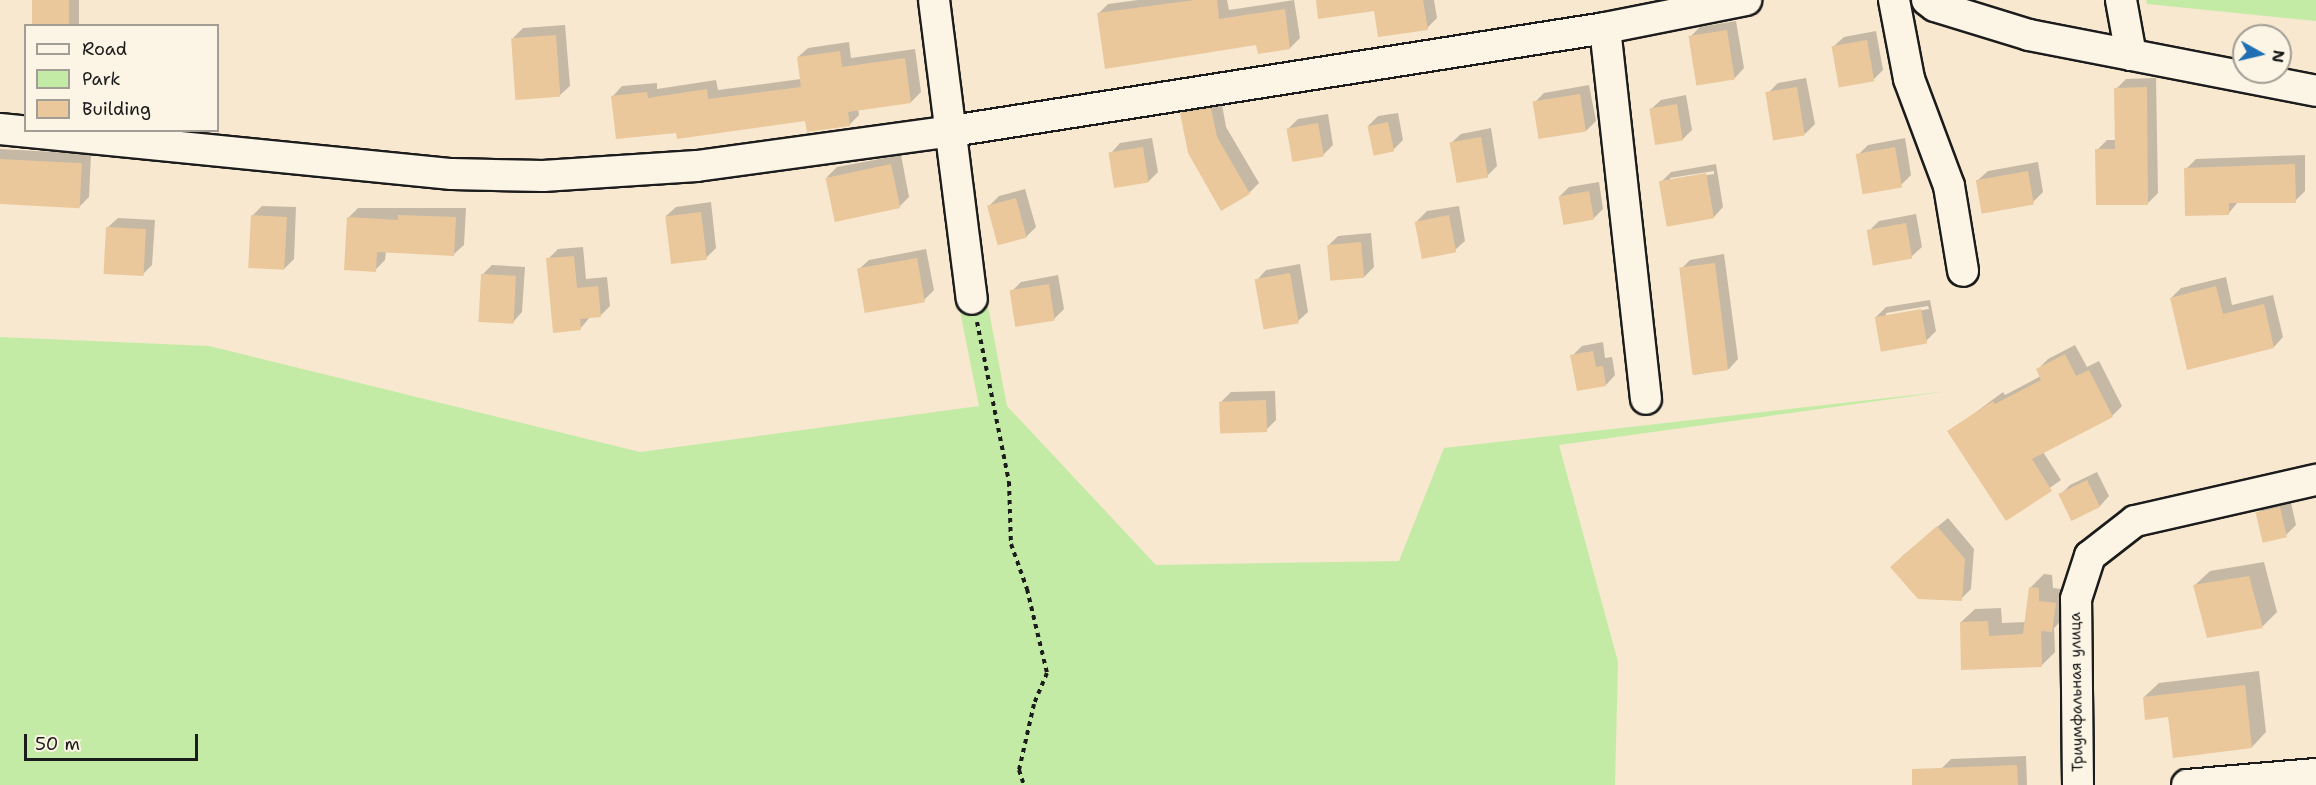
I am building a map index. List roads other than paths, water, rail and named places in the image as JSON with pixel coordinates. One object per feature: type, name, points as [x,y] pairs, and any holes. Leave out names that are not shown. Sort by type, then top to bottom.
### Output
[{"type":"street","points":[[933,0],[952,131],[972,298]]},
{"type":"street","points":[[30,132],[452,174],[543,176],[697,166],[952,131],[1605,28],[1746,0]]},
{"type":"street","points":[[1894,0],[1909,79],[1949,186],[1963,272]]},
{"type":"street","points":[[1927,0],[1935,6],[2029,35],[2316,91]]},
{"type":"street","points":[[2121,0],[2131,55]]},
{"type":"street","points":[[1605,28],[1646,399]]},
{"type":"street","points":[[0,129],[24,131]]},
{"type":"street","name":"Триумфальная улица","points":[[2078,785],[2076,599],[2090,556],[2135,521],[2316,480]]},
{"type":"street","points":[[2187,785],[2316,774]]}]
